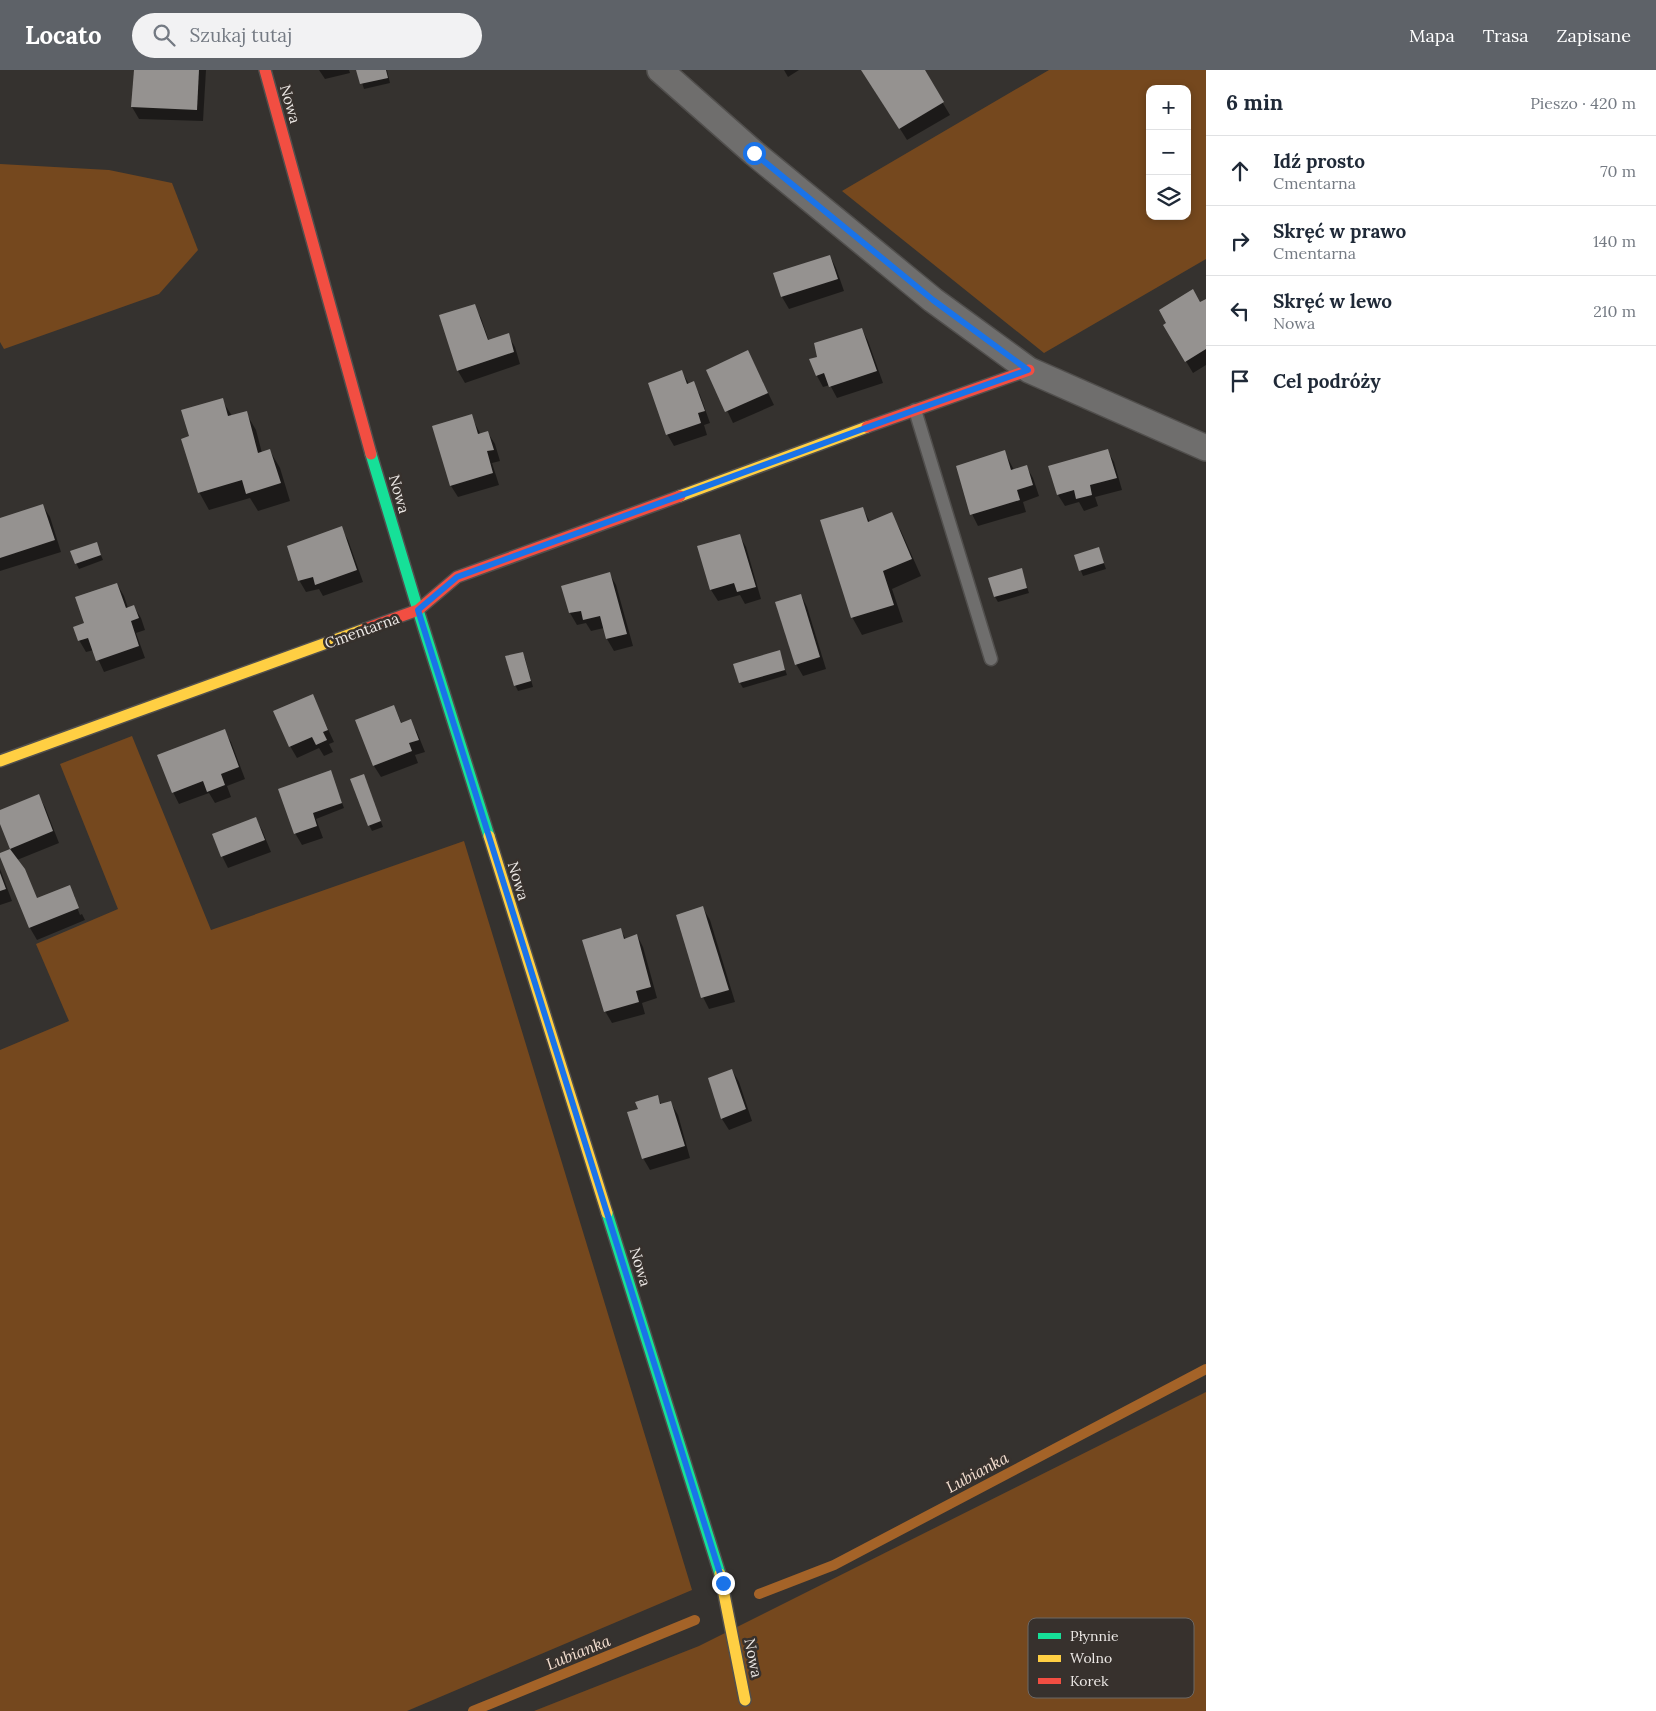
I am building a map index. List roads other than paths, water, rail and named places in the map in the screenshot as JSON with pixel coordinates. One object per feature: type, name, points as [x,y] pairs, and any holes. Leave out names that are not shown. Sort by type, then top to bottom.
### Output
[{"type":"street","name":"Nowa","points":[[265,70],[369,446],[418,610],[723,1583],[745,1700]]},
{"type":"street","points":[[660,70],[754,153],[933,300],[1028,370],[1206,448]]},
{"type":"street","name":"Cmentarna","points":[[0,761],[418,610],[457,577],[1028,370]]},
{"type":"lane","points":[[915,410],[991,659]]},
{"type":"waterway","name":"Lubianka","points":[[759,1594],[834,1565],[1206,1369]]},
{"type":"waterway","name":"Lubianka","points":[[473,1711],[695,1620]]}]
